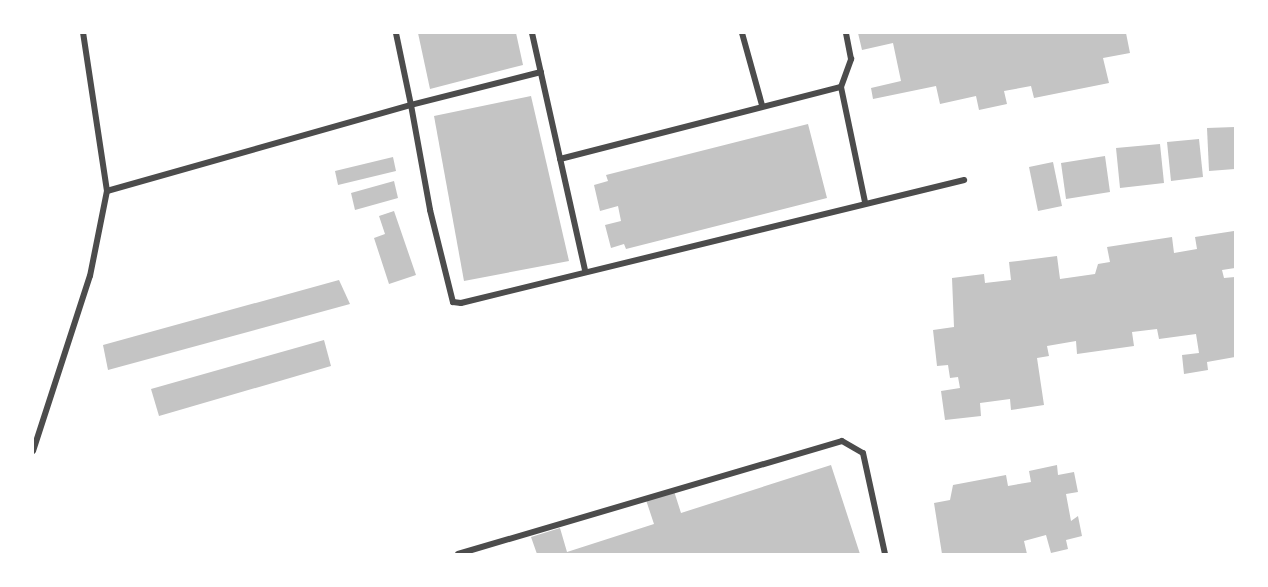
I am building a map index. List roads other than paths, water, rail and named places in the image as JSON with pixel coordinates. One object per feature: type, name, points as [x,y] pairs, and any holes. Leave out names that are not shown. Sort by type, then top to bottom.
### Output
[{"type":"street","points":[[33,452],[90,276],[107,191],[83,33]]},
{"type":"street","points":[[396,33],[430,210],[453,302],[461,303],[585,270],[964,180]]},
{"type":"street","points":[[532,33],[585,270]]},
{"type":"street","points":[[741,33],[762,105]]},
{"type":"street","points":[[846,33],[851,59],[841,87],[865,202]]},
{"type":"street","points":[[107,191],[411,105],[541,72]]},
{"type":"street","points":[[560,159],[762,105],[841,87]]},
{"type":"street","points":[[458,554],[842,441],[863,453],[885,554]]}]
